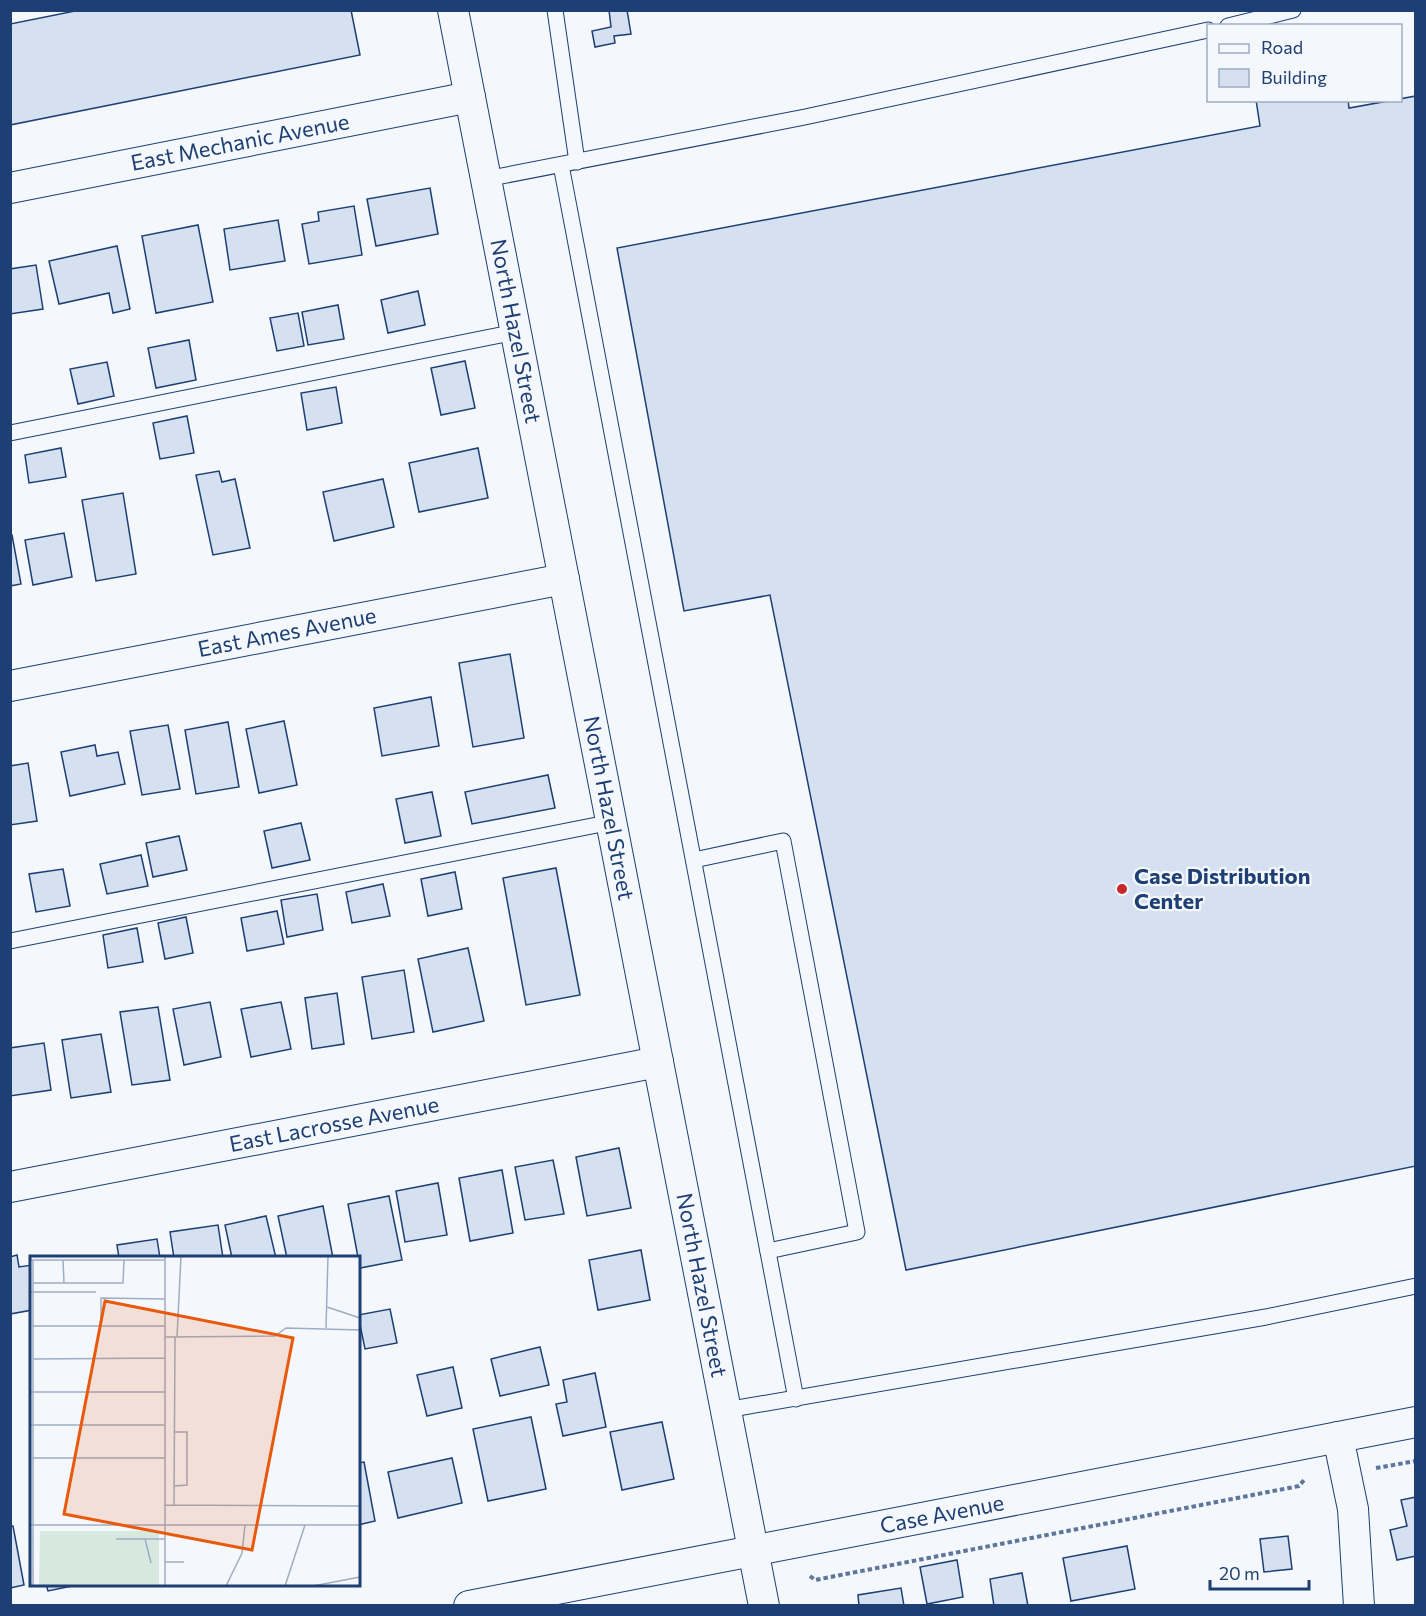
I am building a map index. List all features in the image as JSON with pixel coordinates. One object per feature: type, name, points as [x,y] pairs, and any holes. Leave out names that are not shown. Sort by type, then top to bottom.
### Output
[{"type":"street","name":"North Hazel Street","points":[[453,10],[764,1605]]},
{"type":"street","name":"East Mechanic Avenue","points":[[10,188],[470,97]]},
{"type":"street","name":"East Ames Avenue","points":[[10,686],[564,579]]},
{"type":"street","name":"East Lacrosse Avenue","points":[[10,1187],[658,1062]]},
{"type":"street","name":"Case Avenue","points":[[469,1605],[1416,1422]]},
{"type":"street","points":[[1338,1437],[1353,1509],[1359,1605]]},
{"type":"lane","points":[[555,10],[577,162]]},
{"type":"lane","points":[[1236,24],[1293,10]]},
{"type":"lane","points":[[486,179],[805,117],[1207,30]]},
{"type":"lane","points":[[561,165],[796,1399]]},
{"type":"lane","points":[[10,433],[516,332]]},
{"type":"lane","points":[[10,941],[612,822]]},
{"type":"lane","points":[[694,860],[783,841],[857,1232],[768,1251]]},
{"type":"lane","points":[[726,1410],[1266,1317],[1416,1286]]},
{"type":"path","points":[[1370,1469],[1416,1461]]},
{"type":"path","points":[[810,1576],[815,1580],[1253,1495],[1299,1486],[1304,1480]]},
{"type":"building","points":[[80,10],[351,10],[360,55],[10,125],[10,24]]},
{"type":"building","points":[[609,10],[627,10],[631,34],[614,36],[615,43],[595,47],[592,31],[611,27]]},
{"type":"building","name":"Case Distribution Center","points":[[1416,96],[1416,1166],[906,1270],[770,595],[684,611],[617,248],[1260,126],[1256,102],[1348,102],[1349,108],[1382,102],[1402,102],[1402,99]]},
{"type":"building","points":[[430,188],[438,234],[376,246],[367,199]]},
{"type":"building","points":[[354,206],[362,255],[309,264],[302,224],[319,221],[318,212]]},
{"type":"building","points":[[278,220],[285,261],[230,270],[224,229]]},
{"type":"building","points":[[198,225],[213,302],[156,313],[142,236]]},
{"type":"building","points":[[117,246],[130,309],[113,313],[109,293],[59,304],[49,261]]},
{"type":"building","points":[[36,265],[43,309],[10,314],[10,269]]},
{"type":"building","points":[[418,291],[425,325],[388,333],[381,300]]},
{"type":"building","points":[[338,305],[344,339],[308,345],[302,312]]},
{"type":"building","points":[[298,313],[304,346],[277,351],[270,318]]},
{"type":"building","points":[[189,340],[196,380],[156,388],[148,348]]},
{"type":"building","points":[[465,361],[475,408],[441,415],[431,368]]},
{"type":"building","points":[[107,362],[114,396],[78,404],[70,369]]},
{"type":"building","points":[[336,387],[342,423],[307,430],[301,393]]},
{"type":"building","points":[[187,416],[194,453],[160,459],[153,423]]},
{"type":"building","points":[[61,448],[66,477],[29,483],[25,455]]},
{"type":"building","points":[[478,448],[488,498],[419,512],[409,463]]},
{"type":"building","points":[[219,471],[222,482],[235,479],[250,548],[213,555],[196,475]]},
{"type":"building","points":[[383,479],[394,527],[334,541],[323,492]]},
{"type":"building","points":[[123,493],[136,574],[96,581],[82,500]]},
{"type":"building","points":[[64,533],[72,577],[33,585],[25,540]]},
{"type":"building","points":[[12,535],[21,584],[10,586],[10,536]]},
{"type":"building","points":[[510,654],[524,738],[473,747],[459,663]]},
{"type":"building","points":[[431,697],[439,746],[382,756],[374,708]]},
{"type":"building","points":[[284,721],[297,785],[259,793],[246,729]]},
{"type":"building","points":[[228,722],[239,787],[196,794],[185,730]]},
{"type":"building","points":[[168,725],[180,789],[142,795],[130,731]]},
{"type":"building","points":[[95,745],[97,756],[118,752],[125,784],[70,796],[61,752]]},
{"type":"building","points":[[28,763],[37,821],[10,825],[10,766]]},
{"type":"building","points":[[548,775],[555,808],[472,824],[465,792]]},
{"type":"building","points":[[432,792],[441,836],[405,843],[396,799]]},
{"type":"building","points":[[301,823],[310,860],[272,868],[264,831]]},
{"type":"building","points":[[179,836],[187,870],[153,877],[146,843]]},
{"type":"building","points":[[141,855],[148,886],[107,894],[100,864]]},
{"type":"building","points":[[556,868],[580,995],[526,1005],[503,878]]},
{"type":"building","points":[[63,869],[70,906],[36,912],[29,874]]},
{"type":"building","points":[[455,872],[462,909],[428,916],[421,879]]},
{"type":"building","points":[[383,884],[390,916],[352,923],[346,892]]},
{"type":"building","points":[[317,894],[323,930],[287,937],[281,900]]},
{"type":"building","points":[[277,911],[284,944],[247,951],[241,918]]},
{"type":"building","points":[[186,917],[193,953],[165,959],[158,923]]},
{"type":"building","points":[[137,928],[143,962],[108,968],[103,935]]},
{"type":"building","points":[[468,948],[484,1021],[433,1032],[418,959]]},
{"type":"building","points":[[404,970],[414,1032],[372,1039],[362,977]]},
{"type":"building","points":[[337,993],[344,1044],[312,1049],[305,998]]},
{"type":"building","points":[[210,1002],[221,1057],[184,1065],[173,1009]]},
{"type":"building","points":[[281,1002],[291,1049],[251,1057],[241,1009]]},
{"type":"building","points":[[158,1007],[170,1080],[132,1085],[120,1012]]},
{"type":"building","points":[[101,1034],[111,1092],[71,1098],[62,1040]]},
{"type":"building","points":[[44,1043],[51,1090],[10,1096],[10,1048]]},
{"type":"building","points":[[619,1148],[631,1208],[587,1216],[576,1157]]},
{"type":"building","points":[[553,1160],[564,1214],[525,1220],[515,1167]]},
{"type":"building","points":[[502,1170],[513,1233],[470,1241],[459,1178]]},
{"type":"building","points":[[438,1183],[447,1235],[405,1242],[396,1191]]},
{"type":"building","points":[[389,1196],[402,1260],[360,1268],[360,1256],[358,1256],[348,1204]]},
{"type":"building","points":[[323,1206],[333,1256],[287,1256],[278,1216]]},
{"type":"building","points":[[266,1216],[276,1256],[232,1256],[225,1225]]},
{"type":"building","points":[[218,1225],[223,1256],[174,1256],[170,1232]]},
{"type":"building","points":[[157,1239],[160,1256],[119,1256],[117,1245]]},
{"type":"building","points":[[641,1250],[650,1300],[598,1310],[589,1260]]},
{"type":"building","points":[[17,1255],[19,1267],[30,1265],[30,1310],[10,1314],[10,1257]]},
{"type":"building","points":[[390,1309],[397,1343],[365,1349],[360,1315]]},
{"type":"building","points":[[540,1347],[549,1385],[500,1396],[491,1359]]},
{"type":"building","points":[[453,1367],[462,1408],[427,1416],[417,1375]]},
{"type":"building","points":[[595,1373],[606,1427],[563,1436],[556,1404],[567,1402],[563,1380]]},
{"type":"building","points":[[531,1417],[546,1489],[488,1501],[473,1429]]},
{"type":"building","points":[[662,1422],[674,1479],[622,1490],[610,1432]]},
{"type":"building","points":[[452,1458],[462,1503],[398,1518],[388,1472]]},
{"type":"building","points":[[364,1462],[375,1521],[360,1525],[360,1463]]},
{"type":"building","points":[[1416,1497],[1416,1556],[1397,1560],[1390,1530],[1407,1526],[1401,1500]]},
{"type":"building","points":[[10,1526],[13,1526],[24,1585],[10,1588]]},
{"type":"building","points":[[1288,1536],[1292,1569],[1264,1572],[1260,1539]]},
{"type":"building","points":[[1127,1546],[1135,1589],[1071,1601],[1063,1558]]},
{"type":"building","points":[[957,1560],[963,1597],[927,1604],[920,1567]]},
{"type":"building","points":[[1022,1573],[1028,1606],[994,1606],[990,1579]]},
{"type":"building","points":[[47,1586],[72,1586],[48,1591]]},
{"type":"building","points":[[901,1588],[904,1606],[859,1606],[858,1595]]},
{"type":"place","name":"Case Distribution Center","points":[[1122,889]]}]
